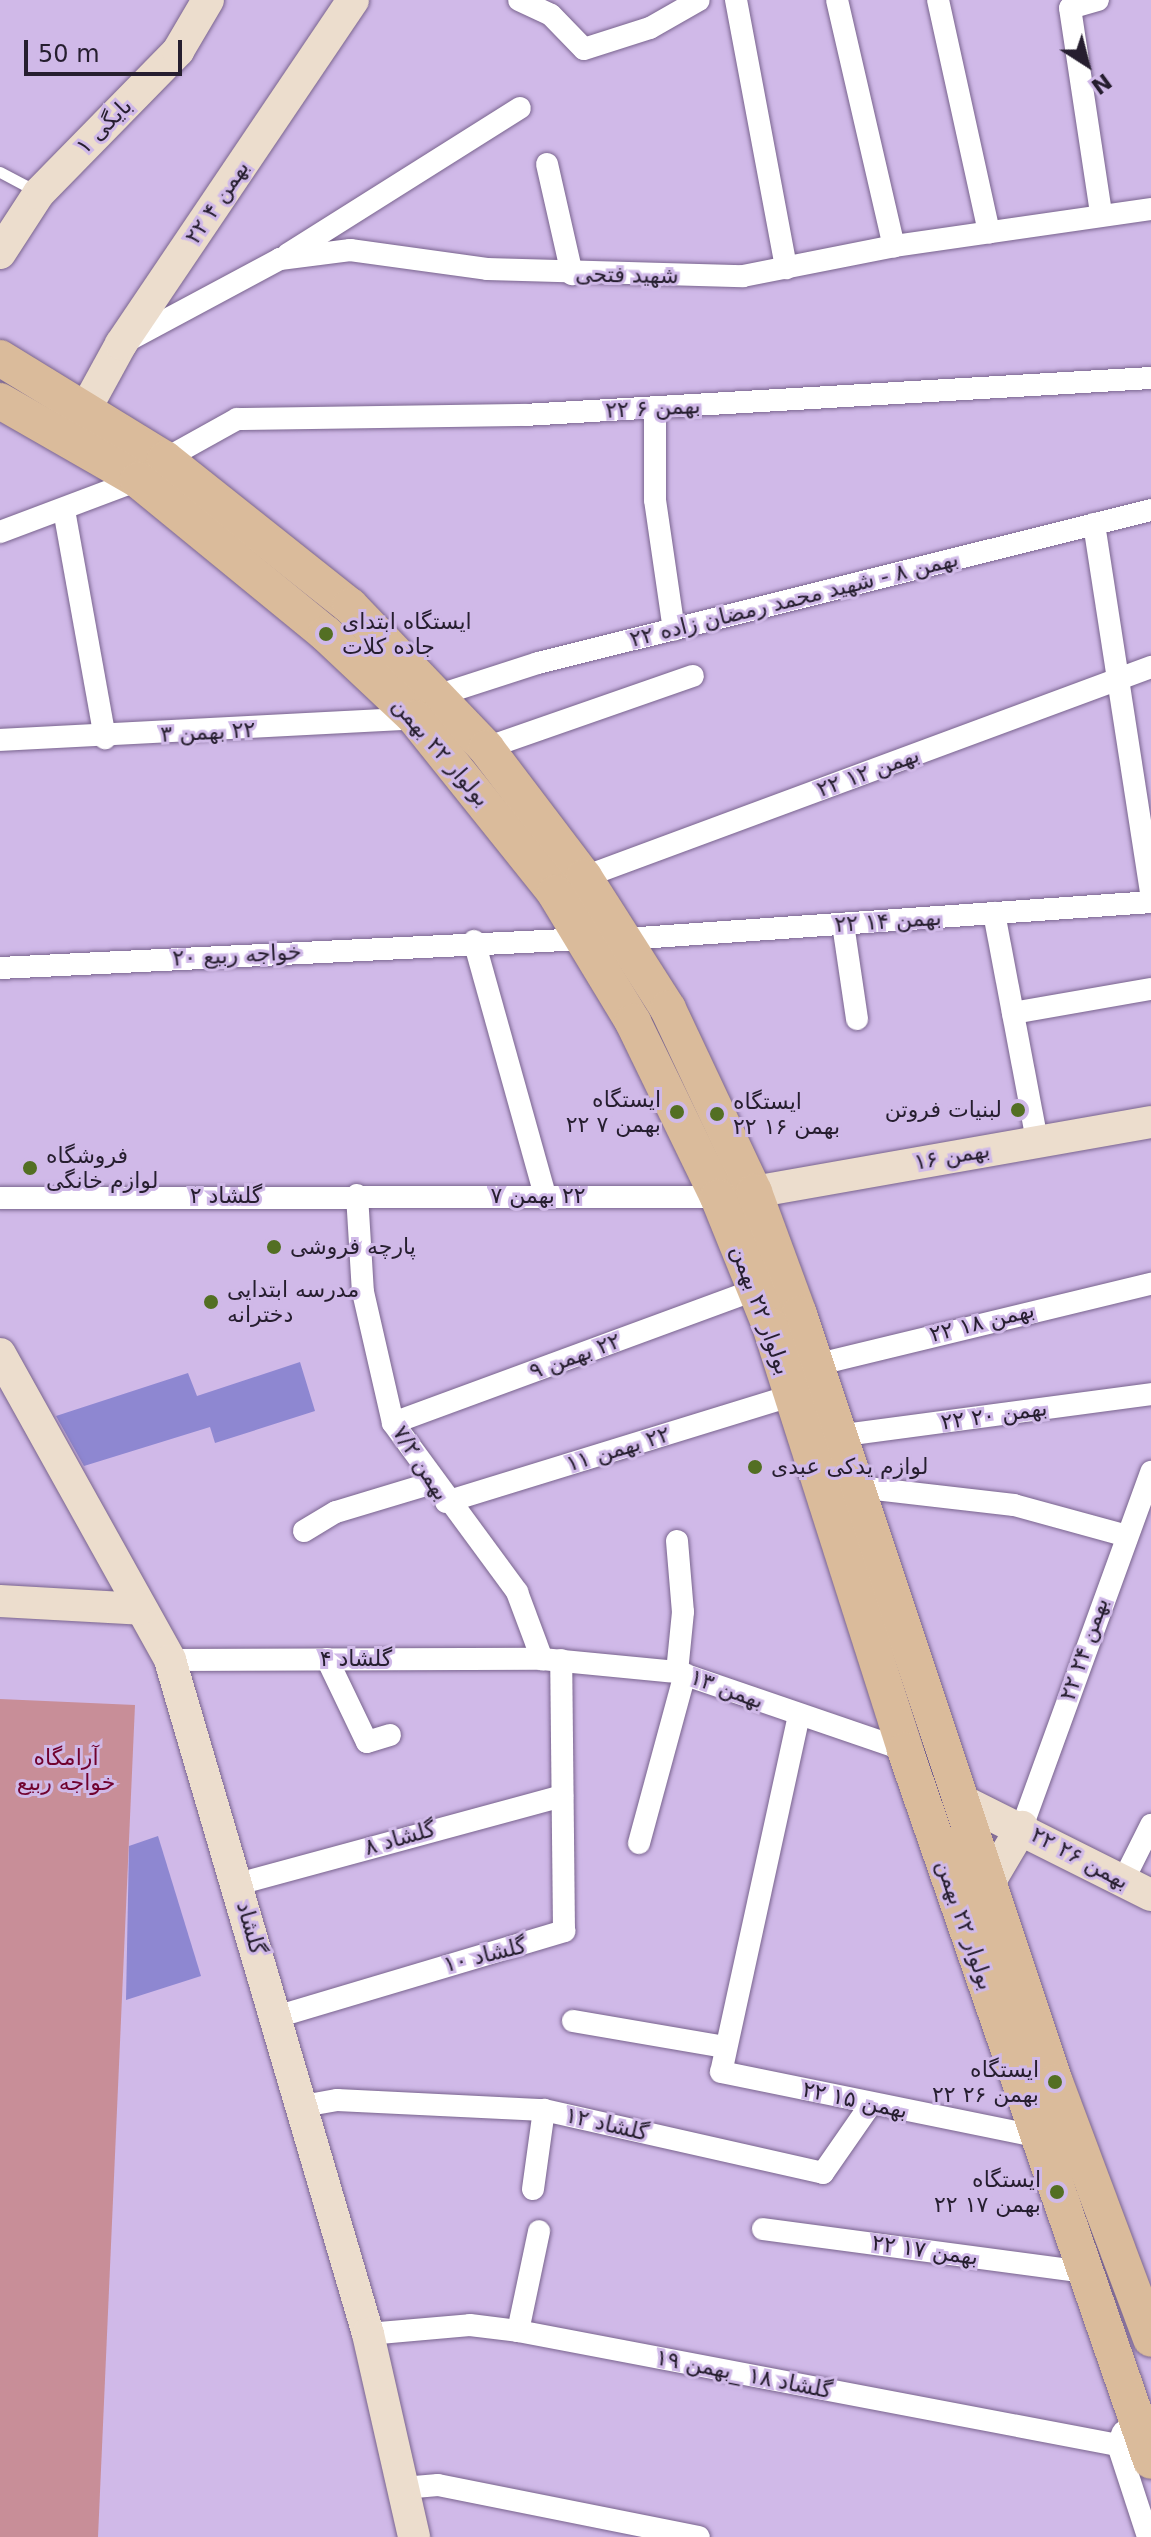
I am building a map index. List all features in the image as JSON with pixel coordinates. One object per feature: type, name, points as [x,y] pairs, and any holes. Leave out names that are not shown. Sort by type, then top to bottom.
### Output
[{"type":"main road","name":"بولوار ۲۲ بهمن","points":[[0,358],[86,408],[151,470],[350,606],[427,706],[585,939],[633,1022],[718,1197],[757,1289],[905,1750],[1036,2136],[1134,2405],[1151,2461]]},
{"type":"main road","name":"بولوار ۲۲ بهمن","points":[[0,401],[151,470]]},
{"type":"main road","name":"بولوار ۲۲ بهمن","points":[[427,706],[486,748],[584,877],[668,1009],[754,1192],[837,1436],[858,1487],[1055,2082],[1144,2293],[1151,2339]]},
{"type":"street","name":"بایگی ۱","points":[[0,253],[39,193],[178,51],[208,0]]},
{"type":"street","name":"۲۲ بهمن ۴","points":[[86,408],[121,344],[353,0]]},
{"type":"street","points":[[519,0],[551,15],[584,49],[650,28],[699,0]]},
{"type":"street","points":[[736,0],[786,268]]},
{"type":"street","points":[[837,0],[894,246]]},
{"type":"street","points":[[938,0],[989,232]]},
{"type":"street","points":[[1098,0],[1070,8],[1101,213]]},
{"type":"street","points":[[280,259],[520,108]]},
{"type":"street","points":[[547,164],[572,274]]},
{"type":"street","name":"شهید فتحی","points":[[121,344],[280,259],[350,250],[572,274],[743,276],[894,246],[1101,213],[1151,209]]},
{"type":"street","name":"۲۲ بهمن ۶","points":[[0,532],[64,510],[151,470],[237,419],[655,408],[1151,378]]},
{"type":"street","points":[[655,408],[655,500],[674,630]]},
{"type":"street","points":[[64,510],[105,738]]},
{"type":"street","name":"۲۲ بهمن ۸ - شهید محمد رمضان زاده","points":[[427,706],[674,630],[1151,510]]},
{"type":"street","points":[[1094,524],[1121,678],[1151,891]]},
{"type":"street","name":"۲۲ بهمن ۱۲","points":[[584,877],[1151,667]]},
{"type":"street","points":[[486,748],[693,676]]},
{"type":"street","name":"٢٢ بهمن ۳","points":[[0,740],[105,738],[427,706]]},
{"type":"street","name":"۲۲ بهمن ۱۴","points":[[625,939],[1151,902]]},
{"type":"street","points":[[994,913],[1037,1140]]},
{"type":"street","points":[[843,924],[857,1019]]},
{"type":"street","name":"خواجه ربیع ۲۰","points":[[0,968],[474,941],[585,939]]},
{"type":"street","points":[[474,941],[545,1196]]},
{"type":"street","points":[[1013,1013],[1151,989]]},
{"type":"street","name":"بهمن ۱۶","points":[[754,1192],[1151,1122]]},
{"type":"street","name":"٢٢ بهمن ٧","points":[[357,1195],[718,1197]]},
{"type":"street","name":"گلشاد ۲","points":[[0,1198],[357,1195]]},
{"type":"street","name":"بهمن ۷/۲","points":[[357,1195],[363,1292],[393,1423],[439,1492],[517,1592],[552,1660]]},
{"type":"street","name":"۲۲ بهمن ۱۸","points":[[815,1365],[1151,1284]]},
{"type":"street","name":"٢٢ بهمن ۹","points":[[393,1423],[757,1289]]},
{"type":"street","name":"گلشاد","points":[[0,1354],[170,1660],[368,2334],[414,2537]]},
{"type":"street","name":"۲۲ بهمن ۲۰","points":[[837,1436],[1151,1394]]},
{"type":"street","name":"٢٢ بهمن ١١","points":[[304,1531],[336,1512],[439,1492],[791,1396]]},
{"type":"street","name":"۲۲ بهمن ۲۴","points":[[1022,1827],[1124,1535],[1151,1472]]},
{"type":"street","points":[[858,1487],[1014,1505],[1124,1535]]},
{"type":"street","points":[[639,1843],[681,1673],[683,1612],[677,1541]]},
{"type":"street","points":[[0,1601],[141,1609]]},
{"type":"street","points":[[327,1659],[367,1742],[390,1735]]},
{"type":"street","name":"گلشاد ۴","points":[[170,1660],[552,1660]]},
{"type":"street","points":[[552,1660],[562,1796]]},
{"type":"street","name":"بهمن ۱۳","points":[[552,1660],[681,1673],[905,1750]]},
{"type":"street","points":[[573,2021],[725,2047],[799,1715]]},
{"type":"street","name":"گلشاد ۸","points":[[238,1884],[562,1796]]},
{"type":"street","name":"گلشاد ۱۰","points":[[276,2017],[564,1931],[562,1796]]},
{"type":"street","points":[[963,1801],[1022,1827]]},
{"type":"street","points":[[1137,1888],[1151,1825]]},
{"type":"street","name":"۲۲ بهمن ۲۶","points":[[990,1881],[1022,1827],[1137,1888]]},
{"type":"street","name":"۲۲ بهمن ۱۵","points":[[725,2047],[721,2072],[1036,2136]]},
{"type":"street","name":"گلشاد ۱۲","points":[[303,2106],[337,2100],[544,2110],[823,2173],[871,2104]]},
{"type":"street","points":[[533,2189],[544,2110]]},
{"type":"street","name":"۲۲ بهمن ۱۷","points":[[763,2229],[1086,2272]]},
{"type":"street","points":[[518,2331],[539,2231]]},
{"type":"street","name":"گلشاد ۱۸ _بهمن ۱۹","points":[[368,2334],[470,2325],[518,2331],[1118,2445]]},
{"type":"street","points":[[1134,2405],[1118,2445],[1148,2537]]},
{"type":"street","points":[[403,2488],[438,2485],[695,2536]]},
{"type":"lane","points":[[0,172],[39,193]]},
{"type":"green space","name":"آرامگاه خواجه ربیع","points":[[0,1699],[135,1705],[98,2537],[0,2537]]},
{"type":"building","points":[[300,1362],[315,1411],[215,1443],[210,1427],[84,1466],[56,1416],[188,1373],[197,1396]]},
{"type":"building","points":[[158,1836],[201,1976],[126,2000],[129,1846]]},
{"type":"place","name":"ایستگاه ابتدای جاده کلات","points":[[326,634]]},
{"type":"place","name":"لبنیات فروتن","points":[[1018,1110]]},
{"type":"place","name":"ایستگاه ۲۲ بهمن ۷","points":[[677,1112]]},
{"type":"place","name":"ایستگاه ۲۲ بهمن ۱۶","points":[[717,1114]]},
{"type":"place","name":"فروشگاه لوازم خانگی","points":[[30,1168]]},
{"type":"place","name":"پارچه فروشی","points":[[274,1247]]},
{"type":"place","name":"مدرسه ابتدایی دخترانه","points":[[211,1302]]},
{"type":"place","name":"لوازم یدکی عبدی","points":[[755,1467]]},
{"type":"place","name":"ایستگاه ۲۲ بهمن ۲۶","points":[[1055,2082]]},
{"type":"place","name":"ایستگاه ۲۲ بهمن ۱۷","points":[[1057,2192]]}]
